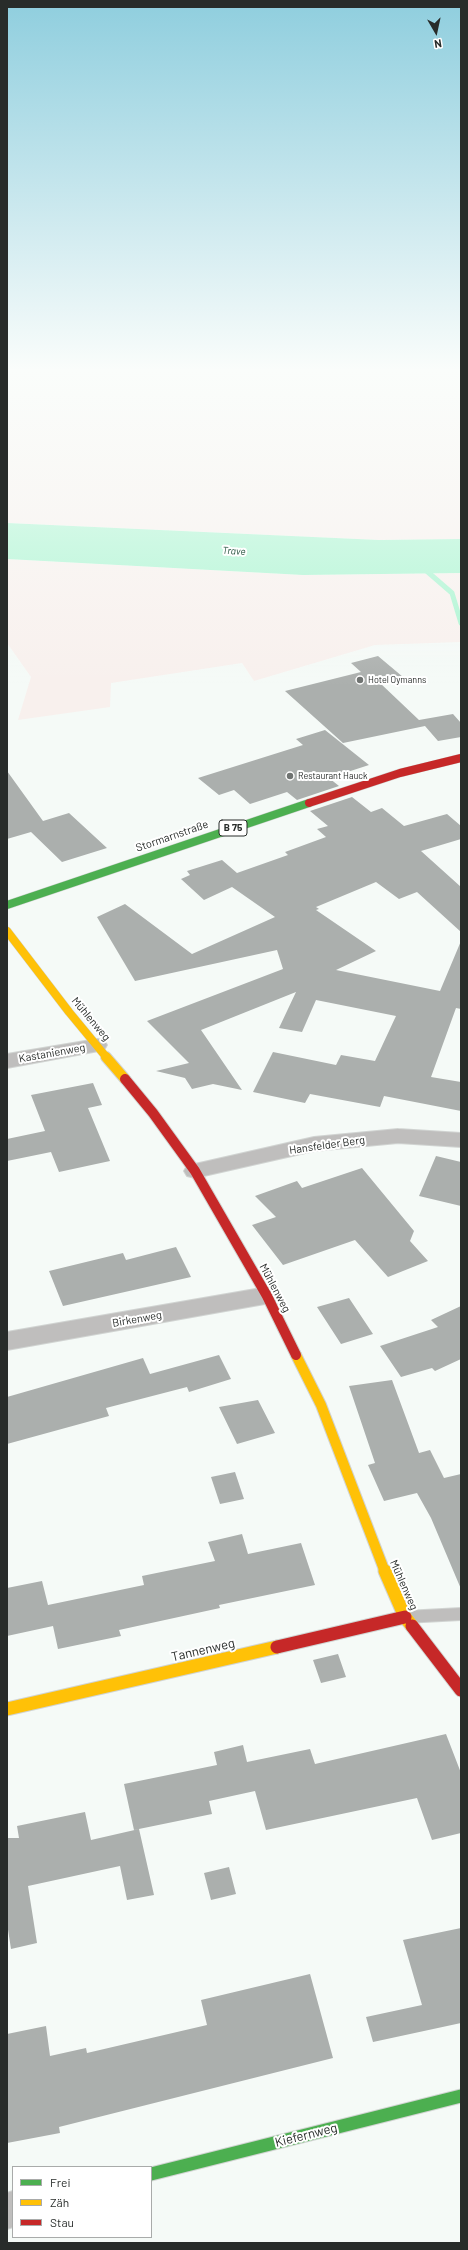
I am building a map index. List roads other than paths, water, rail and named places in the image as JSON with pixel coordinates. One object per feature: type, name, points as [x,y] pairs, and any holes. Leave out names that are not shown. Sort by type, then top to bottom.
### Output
[{"type":"street","name":"Stormarnstraße","points":[[7,905],[357,787],[461,758]]},
{"type":"street","name":"Mühlenweg","points":[[7,931],[69,1012],[153,1114],[194,1171],[267,1296],[321,1405],[390,1588],[405,1617],[461,1690]]},
{"type":"street","name":"Kastanienweg","points":[[7,1061],[97,1045]]},
{"type":"street","name":"Hansfelder Berg","points":[[194,1171],[314,1144],[398,1136],[461,1140]]},
{"type":"street","name":"Birkenweg","points":[[7,1341],[267,1296]]},
{"type":"street","name":"Tannenweg","points":[[7,1709],[405,1617]]},
{"type":"street","name":"Kiefernweg","points":[[152,2174],[461,2096]]},
{"type":"lane","points":[[405,1617],[461,1614]]},
{"type":"water","name":"Trave","points":[[7,523],[379,540],[461,539],[461,573],[303,575],[7,559]]},
{"type":"waterway","points":[[422,567],[452,593],[461,623]]},
{"type":"place","name":"Hotel Oymanns","points":[[360,680]]},
{"type":"place","name":"Restaurant Hauck","points":[[290,776]]}]
